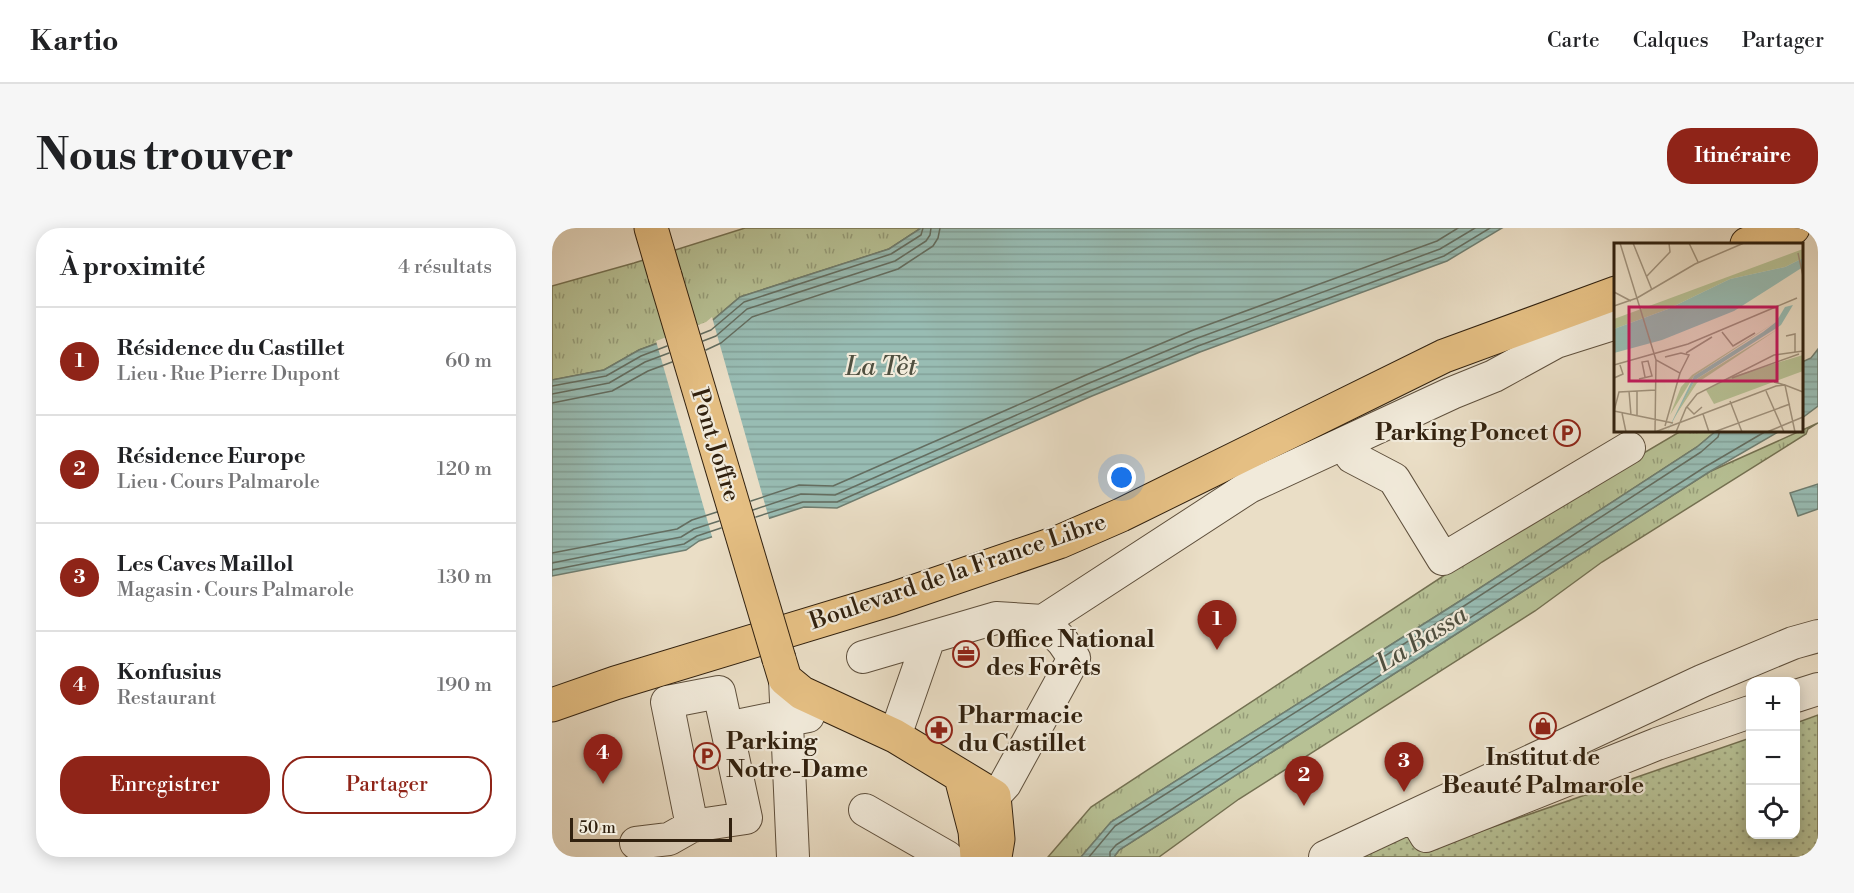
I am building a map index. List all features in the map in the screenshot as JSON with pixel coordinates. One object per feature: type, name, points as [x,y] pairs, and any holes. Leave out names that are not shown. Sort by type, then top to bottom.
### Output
[{"type":"main road","points":[[1750,243],[1792,228]]},
{"type":"main road","name":"Pont Joffre","points":[[651,229],[786,696]]},
{"type":"main road","name":"Boulevard de la France Libre","points":[[552,705],[615,683],[892,599],[1059,542],[1121,515],[1444,356],[1614,294]]},
{"type":"main road","points":[[786,696],[838,710],[895,736],[994,795],[998,839],[995,857]]},
{"type":"main road","points":[[961,777],[976,844]]},
{"type":"street","points":[[863,657],[996,618],[1043,621],[1249,487],[1452,393],[1494,376],[1556,342],[1614,324]]},
{"type":"street","points":[[1344,444],[1352,457],[1394,479],[1443,559],[1629,448]]},
{"type":"street","points":[[994,795],[1005,784],[1074,658],[1063,642],[1043,621]]},
{"type":"street","points":[[1325,857],[1642,709],[1792,643],[1818,636]]},
{"type":"street","points":[[895,736],[928,638]]},
{"type":"street","points":[[1800,695],[1818,688]]},
{"type":"street","points":[[636,843],[678,841],[746,818],[719,692],[667,702],[678,841]]},
{"type":"street","points":[[727,728],[786,696],[793,857]]},
{"type":"street","points":[[1642,709],[1657,744]]},
{"type":"street","points":[[1420,826],[1426,836],[1657,744],[1746,713]]},
{"type":"street","points":[[865,810],[947,857]]},
{"type":"street","points":[[952,857],[976,844]]},
{"type":"green space","points":[[745,228],[921,228],[889,249],[740,297],[707,325],[639,350],[604,370],[552,380],[552,286]]},
{"type":"green space","points":[[1818,423],[1808,429],[1806,434],[1602,562],[1535,611],[1239,799],[1159,857],[1114,857],[1119,850],[1709,472],[1798,432],[1803,432],[1803,430]]},
{"type":"green space","points":[[1679,432],[1715,432],[1697,447],[1460,601],[1111,822],[1081,857],[1048,857],[1091,807],[1515,529]]},
{"type":"green space","points":[[1818,715],[1818,857],[1352,857],[1414,828],[1423,851],[1746,739],[1746,839],[1800,839],[1800,722]]},
{"type":"water","name":"La Têt","points":[[921,228],[1502,228],[1447,261],[1200,352],[1092,396],[837,508],[804,507],[699,541],[686,550],[552,576],[552,380],[604,370],[639,350],[707,325],[740,297],[889,249]]},
{"type":"water","points":[[1818,349],[1818,406],[1803,417],[1803,362],[1811,358]]},
{"type":"water","name":"La Bassa","points":[[1715,432],[1778,432],[1709,472],[1119,850],[1114,857],[1081,857],[1111,822],[1460,601],[1697,447]]},
{"type":"water","points":[[1818,484],[1818,509],[1798,516],[1790,493]]},
{"type":"pier","points":[[712,317],[770,522],[713,540],[656,341],[706,322]]},
{"type":"place","name":"Parking Poncet","points":[[1567,433]]},
{"type":"place","name":"Résidence du Castillet","points":[[1217,650]]},
{"type":"place","name":"Office National des Forêts","points":[[966,654]]},
{"type":"place","name":"Institut de Beauté Palmarole","points":[[1543,726]]},
{"type":"place","name":"Pharmacie du Castillet","points":[[939,730]]},
{"type":"place","name":"Parking Notre-Dame","points":[[707,756]]},
{"type":"place","name":"Konfusius","points":[[603,784]]},
{"type":"place","name":"Les Caves Maillol","points":[[1404,792]]},
{"type":"place","name":"Résidence Europe","points":[[1304,806]]}]
